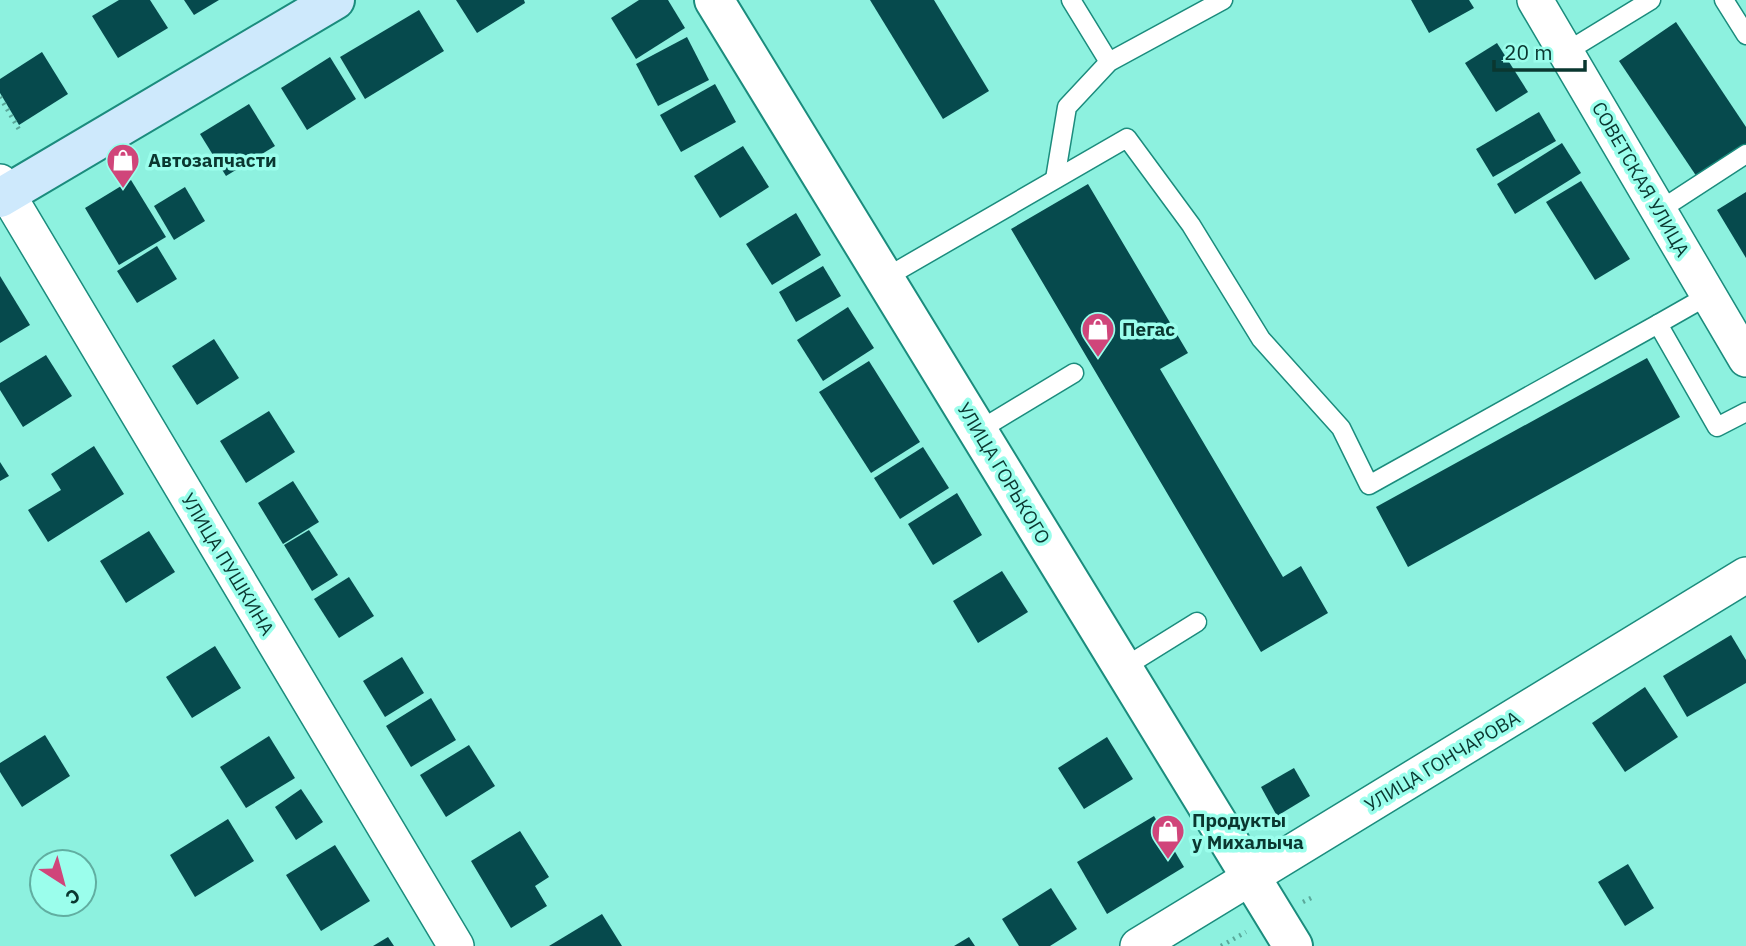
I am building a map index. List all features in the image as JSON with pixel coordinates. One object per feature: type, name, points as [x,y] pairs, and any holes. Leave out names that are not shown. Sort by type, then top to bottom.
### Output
[{"type":"main road","points":[[2,192],[335,0]]},
{"type":"street","name":"УЛИЦА ГОРЬКОГО","points":[[714,0],[1293,946]]},
{"type":"street","name":"СОВЕТСКАЯ УЛИЦА","points":[[1535,0],[1746,359]]},
{"type":"street","name":"УЛИЦА ПУШКИНА","points":[[2,192],[456,946]]},
{"type":"street","name":"УЛИЦА ГОНЧАРОВА","points":[[1138,946],[1746,575]]},
{"type":"lane","points":[[1071,0],[1109,62]]},
{"type":"lane","points":[[1055,180],[1067,107],[1109,62],[1223,0]]},
{"type":"lane","points":[[1566,52],[1651,0]]},
{"type":"lane","points":[[1724,0],[1746,35]]},
{"type":"lane","points":[[885,278],[1127,138],[1191,225],[1261,339],[1340,428],[1369,485],[1709,295]]},
{"type":"lane","points":[[1660,210],[1746,153]]},
{"type":"lane","points":[[1658,324],[1717,427],[1746,412]]},
{"type":"lane","points":[[978,431],[1074,373]]},
{"type":"lane","points":[[1123,668],[1197,622]]},
{"type":"path","points":[[0,97],[21,133]]},
{"type":"building","points":[[119,0],[150,0],[168,28],[118,58],[92,16]]},
{"type":"building","points":[[184,0],[219,0],[194,15]]},
{"type":"building","points":[[456,0],[524,0],[525,3],[477,33]]},
{"type":"building","points":[[639,0],[668,0],[685,28],[636,59],[611,18]]},
{"type":"building","points":[[870,0],[934,0],[989,91],[943,119]]},
{"type":"building","points":[[1411,0],[1469,0],[1474,8],[1429,33]]},
{"type":"building","points":[[419,10],[444,51],[365,99],[340,57]]},
{"type":"building","points":[[1676,22],[1746,127],[1746,154],[1701,183],[1619,61]]},
{"type":"building","points":[[687,37],[709,80],[658,106],[636,64]]},
{"type":"building","points":[[1497,43],[1528,92],[1496,112],[1465,63]]},
{"type":"building","points":[[42,52],[68,94],[19,125],[0,93],[0,79]]},
{"type":"building","points":[[330,57],[356,99],[307,130],[281,88]]},
{"type":"building","points":[[715,84],[736,122],[681,152],[660,115]]},
{"type":"building","points":[[249,104],[275,146],[226,176],[200,134]]},
{"type":"building","points":[[1539,112],[1556,141],[1493,177],[1476,149]]},
{"type":"building","points":[[1562,143],[1581,173],[1515,214],[1497,184]]},
{"type":"building","points":[[743,146],[769,187],[720,218],[694,176]]},
{"type":"building","points":[[131,180],[166,237],[119,265],[85,208]]},
{"type":"building","points":[[1581,181],[1630,259],[1595,280],[1546,202]]},
{"type":"building","points":[[1088,184],[1188,353],[1160,369],[1283,577],[1301,566],[1328,613],[1261,652],[1011,229]]},
{"type":"building","points":[[185,187],[205,221],[174,240],[154,206]]},
{"type":"building","points":[[1746,192],[1746,258],[1717,210]]},
{"type":"building","points":[[796,213],[821,255],[772,285],[746,244]]},
{"type":"building","points":[[157,246],[177,279],[137,303],[117,271]]},
{"type":"building","points":[[823,266],[841,296],[796,322],[779,292]]},
{"type":"building","points":[[0,276],[30,325],[0,343]]},
{"type":"building","points":[[848,307],[874,348],[823,381],[797,340]]},
{"type":"building","points":[[214,339],[239,378],[197,405],[172,366]]},
{"type":"building","points":[[46,355],[72,396],[23,427],[0,390],[0,383]]},
{"type":"building","points":[[1647,358],[1680,417],[1408,567],[1376,507]]},
{"type":"building","points":[[869,361],[920,442],[871,473],[819,392]]},
{"type":"building","points":[[269,411],[295,452],[246,483],[220,441]]},
{"type":"building","points":[[94,446],[124,494],[48,542],[28,510],[61,490],[51,474]]},
{"type":"building","points":[[923,447],[949,488],[900,519],[874,478]]},
{"type":"building","points":[[0,462],[9,476],[0,481]]},
{"type":"building","points":[[293,481],[319,522],[283,544],[258,503]]},
{"type":"building","points":[[957,493],[982,535],[933,565],[908,524]]},
{"type":"building","points":[[309,530],[338,575],[312,591],[284,545]]},
{"type":"building","points":[[149,531],[175,572],[126,603],[100,561]]},
{"type":"building","points":[[1002,571],[1028,612],[978,643],[953,601]]},
{"type":"building","points":[[349,577],[374,616],[339,638],[314,599]]},
{"type":"building","points":[[1731,635],[1746,660],[1746,683],[1687,717],[1663,676]]},
{"type":"building","points":[[215,646],[241,688],[192,718],[166,677]]},
{"type":"building","points":[[402,657],[424,693],[385,717],[363,681]]},
{"type":"building","points":[[1645,687],[1678,737],[1625,772],[1592,723]]},
{"type":"building","points":[[431,698],[456,740],[411,767],[386,726]]},
{"type":"building","points":[[45,735],[70,776],[22,807],[0,772],[0,763]]},
{"type":"building","points":[[269,736],[295,778],[246,808],[220,767]]},
{"type":"building","points":[[1107,737],[1133,779],[1084,809],[1058,768]]},
{"type":"building","points":[[469,745],[495,786],[446,817],[420,775]]},
{"type":"building","points":[[1294,768],[1310,796],[1277,816],[1261,787]]},
{"type":"building","points":[[301,789],[323,822],[296,840],[275,807]]},
{"type":"building","points":[[1154,816],[1184,867],[1107,914],[1077,862]]},
{"type":"building","points":[[228,819],[254,861],[195,897],[170,855]]},
{"type":"building","points":[[520,831],[549,877],[535,886],[547,906],[511,928],[471,861]]},
{"type":"building","points":[[335,845],[370,901],[321,931],[286,875]]},
{"type":"building","points":[[1628,864],[1654,908],[1625,926],[1598,882]]},
{"type":"building","points":[[1051,888],[1077,929],[1050,946],[1019,946],[1002,919]]},
{"type":"building","points":[[602,914],[622,946],[549,946]]},
{"type":"building","points":[[388,937],[394,946],[373,946]]},
{"type":"building","points":[[969,937],[975,946],[954,946]]},
{"type":"place","name":"Автозапчасти","points":[[123,190]]},
{"type":"place","name":"Пегас","points":[[1098,359]]},
{"type":"place","name":"Продукты у Михалыча","points":[[1168,861]]}]
